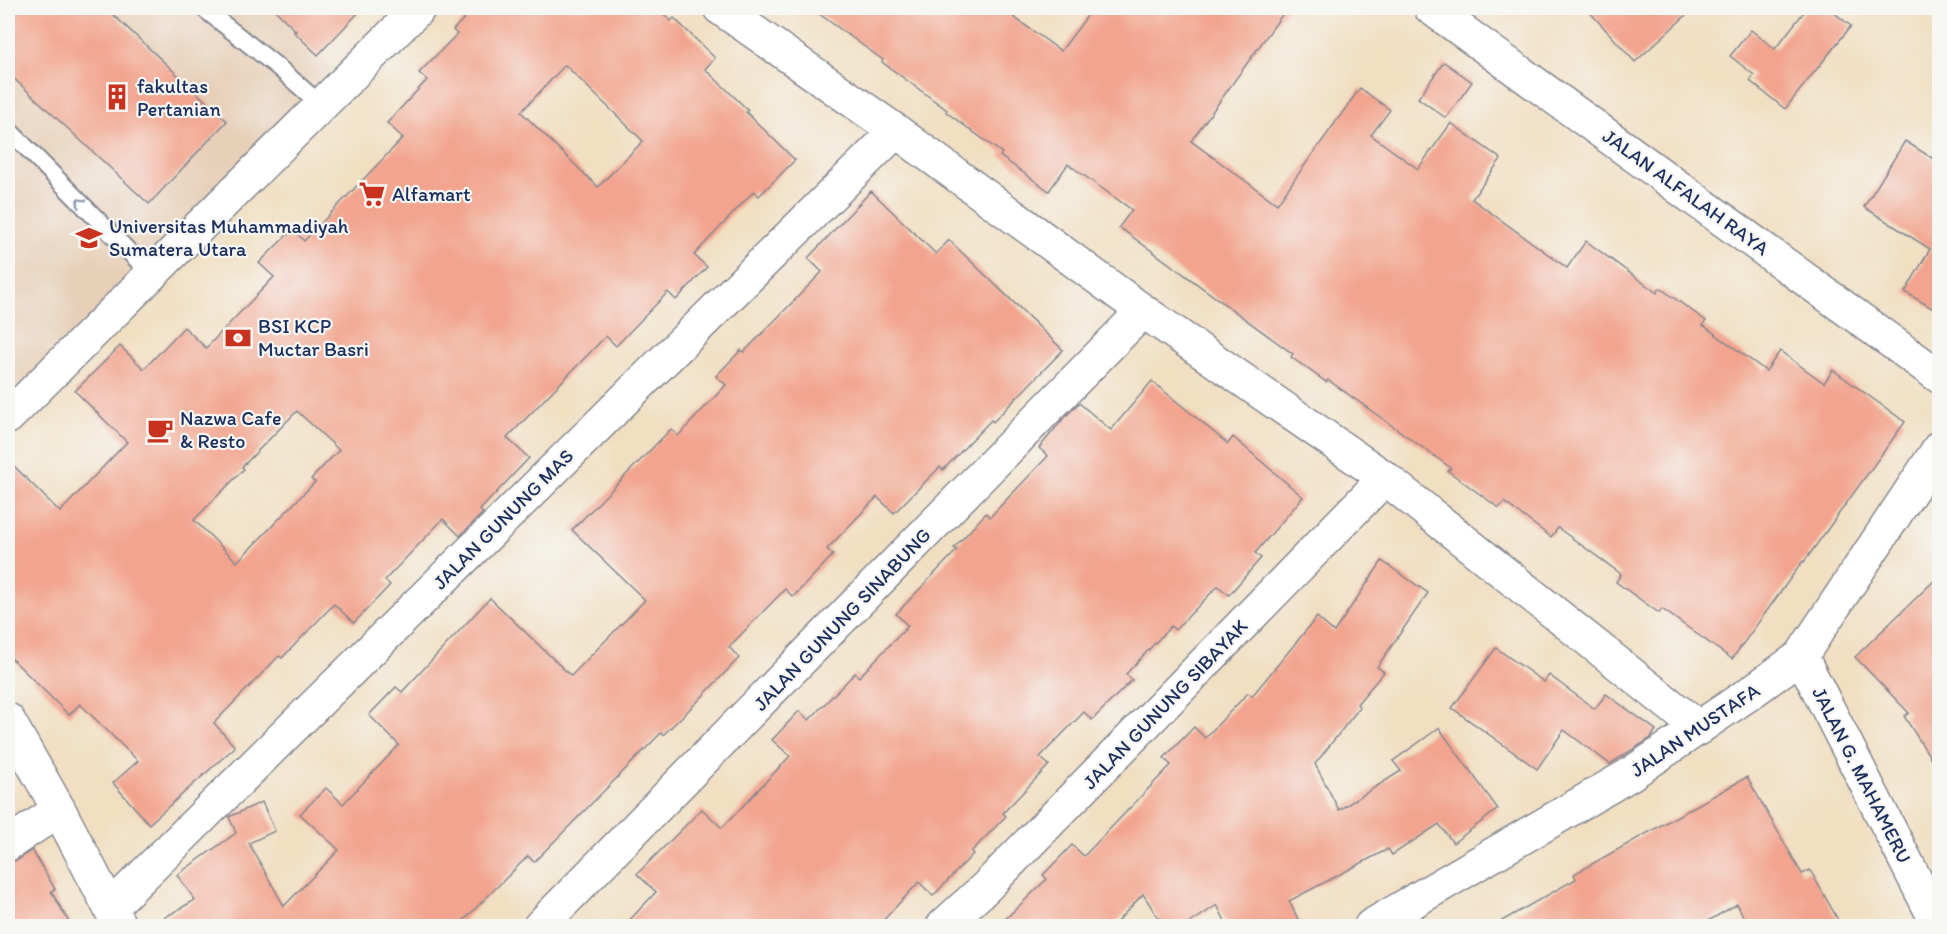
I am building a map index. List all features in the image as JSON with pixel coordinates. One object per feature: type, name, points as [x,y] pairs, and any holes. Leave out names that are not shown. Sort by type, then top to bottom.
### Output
[{"type":"street","points":[[8,417],[419,8]]},
{"type":"street","points":[[720,8],[896,131],[1143,311],[1385,478],[1699,728]]},
{"type":"street","name":"JALAN ALFALAH RAYA","points":[[1431,8],[1940,377]]},
{"type":"street","name":"JALAN GUNUNG MAS","points":[[115,917],[896,131]]},
{"type":"street","name":"JALAN GUNUNG SINABUNG","points":[[540,927],[1143,311]]},
{"type":"street","name":"JALAN MUSTAFA","points":[[1371,927],[1629,775],[1801,656],[1937,457]]},
{"type":"street","name":"JALAN GUNUNG SIBAYAK","points":[[943,927],[985,888],[1385,478]]},
{"type":"street","name":"JALAN G. MAHAMERU","points":[[1801,656],[1939,927]]},
{"type":"street","points":[[8,720],[59,810],[115,917]]},
{"type":"street","points":[[8,844],[59,810]]},
{"type":"lane","points":[[203,8],[279,68],[321,105]]},
{"type":"lane","points":[[8,129],[151,274]]},
{"type":"shaded area","name":"Universitas Muhammadiyah Sumatera Utara","points":[[8,8],[276,8],[333,68],[8,408]]},
{"type":"building","name":"fakultas Pertanian","points":[[17,8],[106,8],[227,121],[149,204],[8,73],[8,18]]},
{"type":"building","points":[[273,8],[363,8],[318,55]]},
{"type":"building","points":[[474,8],[657,8],[671,21],[674,18],[715,58],[705,69],[795,160],[759,196],[754,191],[694,255],[707,267],[676,300],[668,292],[616,346],[606,336],[507,438],[529,458],[480,510],[483,513],[460,536],[443,519],[385,580],[390,585],[354,623],[334,604],[282,658],[279,656],[214,723],[235,747],[149,824],[113,783],[138,761],[80,704],[69,715],[8,655],[8,460],[60,512],[127,442],[75,391],[120,346],[144,369],[184,327],[206,348],[274,277],[259,263],[293,229],[304,241],[403,138],[387,123],[427,80],[419,73],[457,34],[453,30]],"holes":[[[565,65],[643,141],[598,187],[521,112]],[[297,411],[339,450],[311,479],[315,482],[237,562],[194,520]]]},
{"type":"building","points":[[811,8],[1001,8],[1061,51],[1093,8],[1287,8],[1191,141],[1277,204],[1360,88],[1390,110],[1371,135],[1418,169],[1451,123],[1501,159],[1472,199],[1567,268],[1586,241],[1657,293],[1660,288],[1706,321],[1703,325],[1766,371],[1780,351],[1824,383],[1833,370],[1905,422],[1732,659],[1662,609],[1659,613],[1616,582],[1621,574],[1558,528],[1551,537],[1504,502],[1499,508],[1448,471],[1451,468],[1328,380],[1326,382],[1291,357],[1293,354],[1119,227],[1132,210],[1068,164],[1049,191],[1000,156],[1002,153],[882,62],[883,60]]},
{"type":"building","points":[[1586,8],[1694,8],[1635,62]]},
{"type":"building","points":[[1807,8],[1828,8],[1851,26],[1785,109],[1750,81],[1754,75],[1730,56],[1751,30],[1775,49]]},
{"type":"building","points":[[1444,62],[1472,82],[1446,118],[1418,98]]},
{"type":"building","points":[[1905,141],[1940,163],[1940,313],[1905,292],[1930,249],[1864,207]]},
{"type":"building","points":[[871,191],[936,254],[949,240],[1063,350],[993,422],[991,420],[943,470],[940,467],[894,513],[877,497],[827,549],[833,555],[793,597],[785,589],[729,647],[739,658],[697,702],[663,735],[661,733],[534,862],[528,856],[457,927],[148,927],[195,900],[177,875],[236,833],[229,817],[262,802],[275,831],[249,843],[284,906],[339,850],[300,814],[326,788],[343,804],[399,745],[369,715],[396,687],[402,692],[490,598],[571,676],[645,600],[572,530],[671,429],[678,436],[726,385],[716,376],[741,350],[744,352],[822,272],[808,258]]},
{"type":"building","points":[[1152,381],[1228,444],[1233,437],[1303,497],[1255,553],[1261,558],[1229,595],[1218,586],[1175,630],[1171,626],[1126,674],[1132,680],[1092,720],[1084,712],[1040,757],[1049,765],[1003,813],[1006,816],[933,896],[919,882],[877,927],[623,927],[656,892],[637,874],[702,809],[722,828],[790,756],[772,740],[799,711],[809,720],[855,673],[859,677],[908,626],[896,614],[957,550],[954,548],[986,513],[990,517],[1048,456],[1039,448],[1063,419],[1079,403],[1111,430]]},
{"type":"building","points":[[1382,561],[1428,593],[1377,667],[1384,672],[1357,704],[1360,707],[1315,764],[1339,810],[1401,771],[1393,761],[1439,728],[1498,809],[1453,843],[1439,824],[1392,855],[1388,849],[1289,901],[1302,927],[1228,927],[1217,905],[1184,927],[1164,927],[1143,894],[1112,927],[997,927],[1047,879],[1043,875],[1072,845],[1084,856],[1171,765],[1164,758],[1194,727],[1205,738],[1248,693],[1252,696],[1317,617],[1334,632]]},
{"type":"building","points":[[1940,575],[1940,773],[1904,716],[1909,713],[1855,657]]},
{"type":"building","points":[[1496,648],[1544,682],[1549,675],[1595,709],[1606,694],[1656,730],[1651,738],[1610,764],[1564,730],[1537,769],[1452,708]]},
{"type":"building","points":[[1747,777],[1802,874],[1810,870],[1842,927],[1749,927],[1737,904],[1698,927],[1491,927],[1576,879],[1574,874]]},
{"type":"building","points":[[32,850],[55,889],[51,891],[72,927],[8,927],[8,862],[18,860]]},
{"type":"place","name":"fakultas Pertanian","points":[[117,97]]},
{"type":"place","name":"Alfamart","points":[[372,194]]},
{"type":"place","name":"Universitas Muhammadiyah Sumatera Utara","points":[[89,238]]},
{"type":"place","name":"BSI KCP Muctar Basri","points":[[238,338]]},
{"type":"place","name":"Nazwa Cafe & Resto","points":[[160,430]]}]
